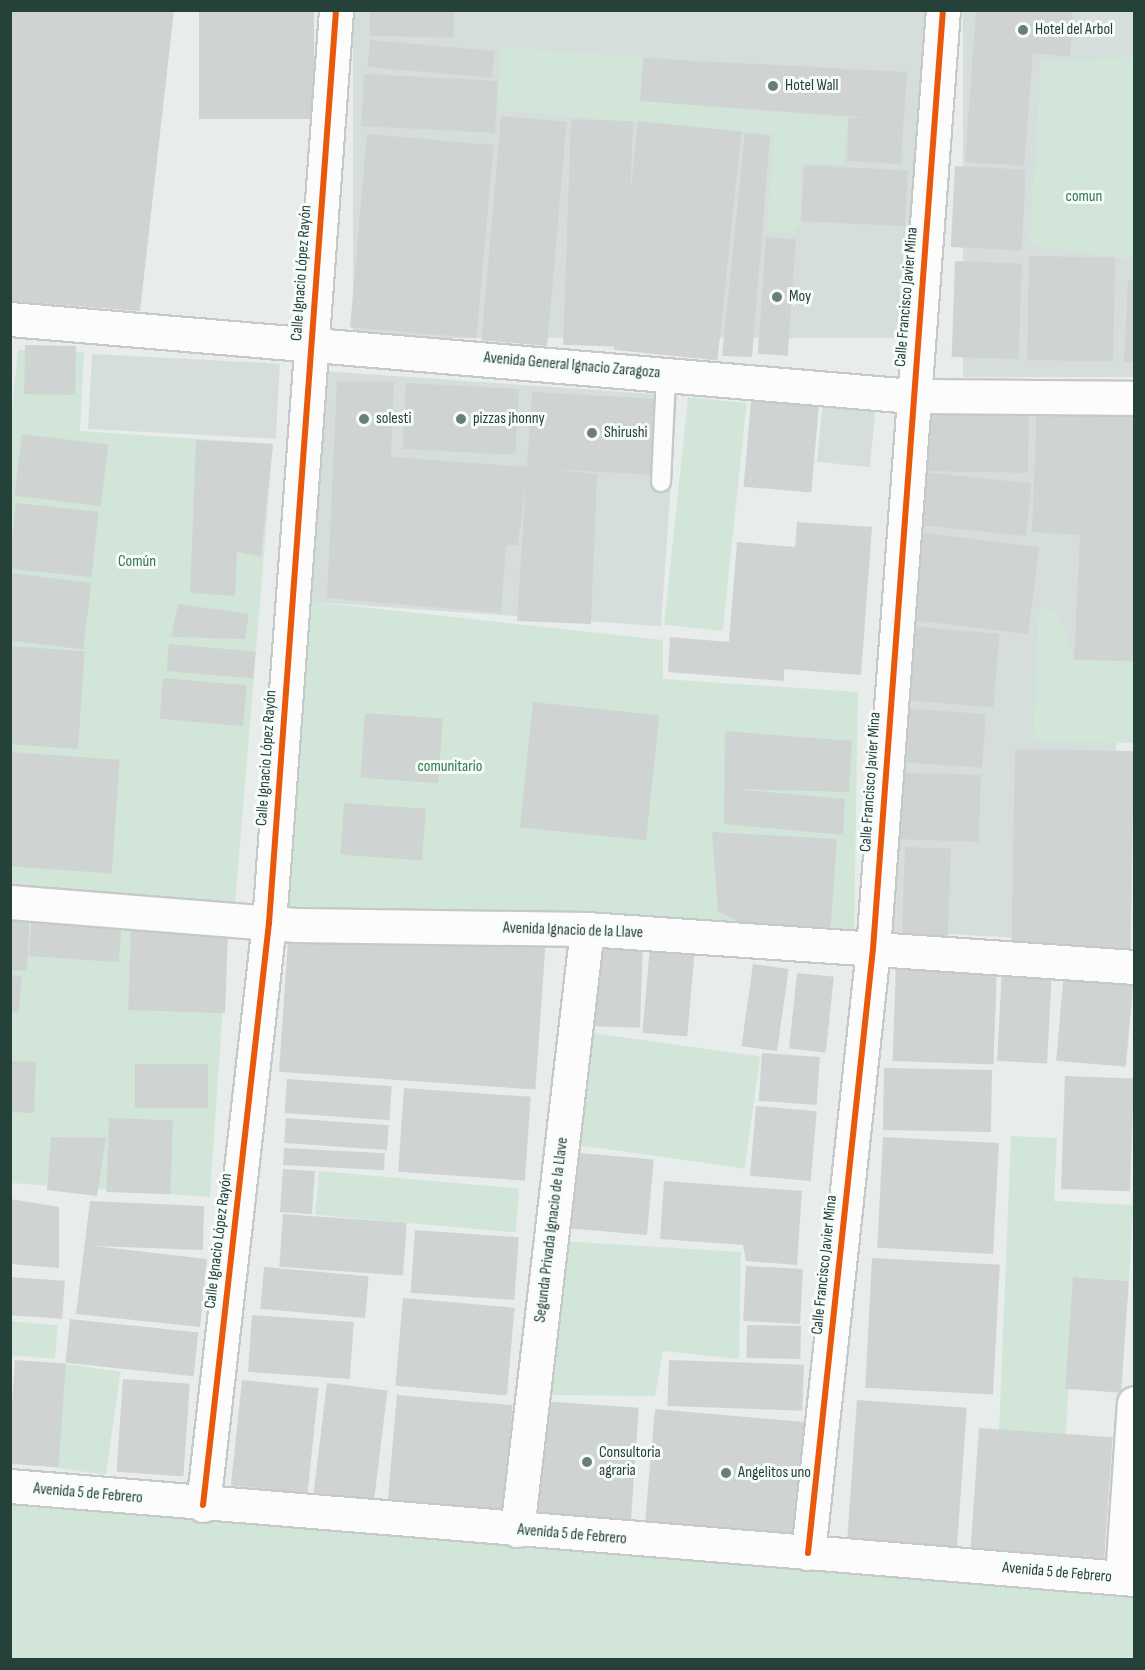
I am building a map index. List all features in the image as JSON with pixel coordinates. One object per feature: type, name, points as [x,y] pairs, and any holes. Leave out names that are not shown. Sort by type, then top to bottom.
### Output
[{"type":"street","name":"Calle Ignacio López Rayón","points":[[203,1505],[269,923],[336,10]]},
{"type":"street","name":"Calle Francisco Javier Mina","points":[[808,1553],[873,949],[912,396],[944,10]]},
{"type":"street","name":"Avenida General Ignacio Zaragoza","points":[[11,324],[310,342],[912,396],[1134,398]]},
{"type":"street","name":"Avenida Ignacio de la Llave","points":[[10,902],[269,923],[587,929],[1134,967]]},
{"type":"street","name":"Segunda Privada Ignacio de la Llave","points":[[517,1530],[587,929]]},
{"type":"street","points":[[1128,1579],[1134,1403]]},
{"type":"street","name":"Avenida 5 de Febrero","points":[[10,1486],[203,1505],[1128,1579]]},
{"type":"lane","points":[[661,482],[666,374]]},
{"type":"shaded area","points":[[353,11],[925,11],[925,338],[353,338]]},
{"type":"shaded area","points":[[963,11],[1134,11],[1134,377],[963,377]]},
{"type":"shaded area","points":[[92,354],[280,364],[276,439],[88,429]]},
{"type":"shaded area","points":[[323,371],[677,396],[661,626],[307,601]]},
{"type":"shaded area","points":[[824,394],[877,400],[870,467],[817,462]]},
{"type":"shaded area","points":[[921,397],[1134,408],[1106,942],[893,931]]},
{"type":"green space","points":[[500,47],[643,58],[640,101],[848,118],[844,164],[801,164],[800,225],[792,232],[767,232],[774,134],[498,110]]},
{"type":"green space","name":"comun","points":[[1134,57],[1134,259],[1030,245],[1041,61]]},
{"type":"green space","name":"Común","points":[[18,350],[84,352],[80,431],[273,444],[235,904],[11,888],[10,428]]},
{"type":"green space","points":[[688,397],[747,403],[723,631],[664,625]]},
{"type":"green space","name":"comunitario","points":[[307,601],[663,640],[663,679],[858,692],[854,937],[281,911]]},
{"type":"green space","points":[[1039,608],[1057,611],[1074,660],[1134,661],[1134,743],[1033,741]]},
{"type":"green space","points":[[30,916],[228,930],[210,1197],[11,1183],[10,970],[27,971]]},
{"type":"green space","points":[[586,1032],[760,1056],[745,1168],[570,1144]]},
{"type":"green space","points":[[1011,1136],[1057,1138],[1054,1201],[1133,1205],[1129,1281],[1074,1277],[1066,1435],[999,1432]]},
{"type":"green space","points":[[319,1171],[519,1189],[515,1232],[315,1215]]},
{"type":"green space","points":[[561,1241],[741,1252],[739,1359],[663,1351],[655,1396],[549,1395]]},
{"type":"green space","points":[[10,1321],[58,1325],[55,1359],[10,1355]]},
{"type":"green space","points":[[66,1364],[120,1372],[106,1475],[52,1467]]},
{"type":"green space","points":[[10,1470],[1134,1568],[1134,1659],[11,1659]]},
{"type":"building","points":[[10,10],[174,10],[140,311],[10,301]]},
{"type":"building","points":[[199,10],[314,10],[314,119],[199,119]]},
{"type":"building","points":[[370,10],[454,11],[454,37],[370,36]]},
{"type":"building","points":[[976,10],[1073,10],[1070,57],[1033,53],[1024,166],[965,162]]},
{"type":"building","points":[[370,40],[495,51],[492,78],[368,67]]},
{"type":"building","name":"Hotel Wall","points":[[643,58],[907,72],[901,164],[847,161],[848,118],[870,118],[640,101]]},
{"type":"building","points":[[364,74],[498,81],[495,133],[361,126]]},
{"type":"building","points":[[501,116],[567,122],[547,346],[481,340]]},
{"type":"building","points":[[571,119],[633,121],[625,347],[563,345]]},
{"type":"building","points":[[638,121],[741,132],[717,361],[614,350]]},
{"type":"building","points":[[745,133],[770,136],[752,357],[722,356]]},
{"type":"building","points":[[367,134],[494,145],[477,338],[350,327]]},
{"type":"building","points":[[804,165],[908,170],[905,226],[801,221]]},
{"type":"building","points":[[955,166],[1026,170],[1022,251],[951,247]]},
{"type":"building","name":"Moy","points":[[766,237],[796,239],[788,356],[758,354]]},
{"type":"building","points":[[1029,256],[1115,258],[1113,361],[1027,360]]},
{"type":"building","points":[[955,261],[1022,263],[1019,359],[952,357]]},
{"type":"building","points":[[1128,280],[1134,281],[1134,363],[1124,362]]},
{"type":"building","points":[[25,345],[76,346],[75,395],[24,394]]},
{"type":"building","points":[[337,381],[394,382],[391,457],[527,467],[532,392],[658,399],[654,475],[551,469],[597,474],[591,624],[517,621],[526,480],[518,545],[506,546],[501,613],[327,598]]},
{"type":"building","name":"pizzas jhonny","points":[[406,383],[519,389],[515,455],[403,449]]},
{"type":"building","points":[[752,390],[820,396],[811,493],[744,487]]},
{"type":"building","points":[[921,397],[1029,406],[1028,473],[925,471]]},
{"type":"building","points":[[1037,404],[1134,410],[1134,661],[1074,660],[1080,535],[1032,532]]},
{"type":"building","points":[[22,434],[108,445],[101,506],[14,496]]},
{"type":"building","points":[[196,440],[273,444],[261,557],[237,552],[235,596],[190,593]]},
{"type":"building","points":[[923,472],[1031,483],[1026,536],[917,525]]},
{"type":"building","points":[[16,503],[99,512],[92,577],[10,569]]},
{"type":"building","points":[[797,522],[872,527],[861,675],[784,669],[784,681],[668,672],[670,637],[729,642],[737,542],[795,547]]},
{"type":"building","points":[[917,532],[1039,547],[1028,634],[906,619]]},
{"type":"building","points":[[10,573],[91,583],[83,649],[10,641]]},
{"type":"building","points":[[178,604],[249,614],[245,639],[171,637]]},
{"type":"building","points":[[909,626],[1000,634],[993,708],[903,700]]},
{"type":"building","points":[[169,644],[256,652],[253,678],[167,671]]},
{"type":"building","points":[[10,646],[85,651],[78,749],[10,744]]},
{"type":"building","points":[[163,678],[247,685],[243,726],[159,719]]},
{"type":"building","points":[[533,702],[659,715],[646,841],[520,827]]},
{"type":"building","points":[[901,708],[986,714],[982,768],[897,762]]},
{"type":"building","points":[[365,713],[443,718],[438,783],[360,778]]},
{"type":"building","points":[[725,731],[852,741],[849,792],[735,789],[845,799],[843,835],[724,824]]},
{"type":"building","points":[[1015,749],[1134,751],[1131,949],[1012,947]]},
{"type":"building","points":[[10,752],[120,760],[112,873],[10,866]]},
{"type":"building","points":[[895,772],[981,775],[979,842],[893,839]]},
{"type":"building","points":[[344,803],[426,809],[422,861],[340,855]]},
{"type":"building","points":[[712,832],[837,839],[830,937],[737,929],[738,922],[718,911]]},
{"type":"building","points":[[905,847],[951,849],[948,939],[902,937]]},
{"type":"building","points":[[32,913],[122,919],[119,962],[29,956]]},
{"type":"building","points":[[10,914],[30,916],[27,971],[10,970]]},
{"type":"building","points":[[131,927],[228,930],[225,1013],[128,1010]]},
{"type":"building","points":[[289,928],[545,946],[535,1090],[279,1072]]},
{"type":"building","points":[[589,940],[643,942],[640,1028],[586,1026]]},
{"type":"building","points":[[650,946],[695,950],[687,1037],[642,1033]]},
{"type":"building","points":[[896,963],[997,967],[994,1064],[893,1061]]},
{"type":"building","points":[[753,964],[789,969],[777,1051],[741,1046]]},
{"type":"building","points":[[1002,968],[1052,971],[1047,1063],[997,1061]]},
{"type":"building","points":[[1064,971],[1134,977],[1126,1067],[1056,1061]]},
{"type":"building","points":[[797,973],[834,977],[826,1052],[789,1049]]},
{"type":"building","points":[[10,975],[22,976],[19,1012],[10,1011]]},
{"type":"building","points":[[762,1053],[820,1057],[817,1105],[759,1101]]},
{"type":"building","points":[[10,1061],[36,1062],[34,1113],[10,1112]]},
{"type":"building","points":[[135,1064],[208,1064],[208,1108],[135,1108]]},
{"type":"building","points":[[884,1068],[992,1070],[991,1132],[883,1130]]},
{"type":"building","points":[[1065,1076],[1134,1078],[1130,1191],[1061,1189]]},
{"type":"building","points":[[287,1079],[392,1086],[389,1120],[285,1113]]},
{"type":"building","points":[[404,1088],[531,1097],[525,1181],[398,1172]]},
{"type":"building","points":[[756,1106],[817,1111],[811,1181],[750,1176]]},
{"type":"building","points":[[109,1118],[173,1120],[170,1194],[106,1192]]},
{"type":"building","points":[[286,1118],[389,1125],[387,1150],[284,1143]]},
{"type":"building","points":[[51,1137],[106,1138],[97,1196],[47,1190]]},
{"type":"building","points":[[883,1137],[999,1143],[993,1254],[877,1248]]},
{"type":"building","points":[[284,1148],[385,1153],[384,1170],[283,1165]]},
{"type":"building","points":[[569,1152],[654,1159],[647,1235],[562,1228]]},
{"type":"building","points":[[283,1169],[315,1171],[312,1214],[280,1212]]},
{"type":"building","points":[[664,1181],[802,1191],[797,1265],[746,1261],[743,1245],[660,1239]]},
{"type":"building","points":[[10,1199],[59,1207],[59,1268],[10,1264]]},
{"type":"building","points":[[90,1201],[204,1206],[203,1250],[94,1246],[207,1259],[200,1327],[76,1314]]},
{"type":"building","points":[[283,1214],[407,1223],[403,1276],[279,1267]]},
{"type":"building","points":[[415,1230],[519,1237],[514,1300],[411,1293]]},
{"type":"building","points":[[872,1258],[1000,1265],[993,1395],[865,1388]]},
{"type":"building","points":[[746,1266],[803,1269],[800,1324],[743,1321]]},
{"type":"building","points":[[264,1267],[369,1276],[365,1318],[260,1309]]},
{"type":"building","points":[[10,1277],[65,1281],[62,1319],[10,1315]]},
{"type":"building","points":[[1073,1277],[1129,1281],[1121,1393],[1065,1389]]},
{"type":"building","points":[[403,1298],[515,1308],[507,1395],[395,1386]]},
{"type":"building","points":[[252,1315],[354,1322],[350,1379],[248,1372]]},
{"type":"building","points":[[70,1319],[198,1332],[194,1376],[65,1363]]},
{"type":"building","points":[[747,1325],[801,1326],[800,1359],[746,1358]]},
{"type":"building","points":[[15,1360],[66,1364],[59,1467],[10,1464]]},
{"type":"building","points":[[669,1360],[804,1365],[802,1411],[667,1406]]},
{"type":"building","points":[[123,1379],[190,1384],[183,1476],[117,1472]]},
{"type":"building","points":[[242,1380],[319,1388],[307,1493],[231,1485]]},
{"type":"building","points":[[327,1383],[388,1390],[374,1503],[313,1495]]},
{"type":"building","points":[[397,1395],[513,1405],[503,1514],[388,1504]]},
{"type":"building","points":[[857,1400],[967,1408],[957,1547],[847,1540]]},
{"type":"building","name":"Consultoria agraria","points":[[541,1401],[639,1408],[631,1522],[533,1515]]},
{"type":"building","name":"Angelitos uno","points":[[655,1409],[807,1422],[797,1537],[645,1524]]},
{"type":"building","points":[[979,1428],[1113,1437],[1104,1558],[971,1549]]},
{"type":"cycle path","points":[[203,1505],[269,923],[336,10]]},
{"type":"cycle path","points":[[808,1553],[873,949],[943,10]]},
{"type":"place","name":"Hotel del Arbol","points":[[1023,30]]},
{"type":"place","name":"Hotel Wall","points":[[773,86]]},
{"type":"place","name":"Moy","points":[[777,297]]},
{"type":"place","name":"solesti","points":[[364,419]]},
{"type":"place","name":"pizzas jhonny","points":[[461,419]]},
{"type":"place","name":"Shirushi","points":[[592,433]]},
{"type":"place","name":"Consultoria agraria","points":[[587,1462]]},
{"type":"place","name":"Angelitos uno","points":[[726,1473]]}]
